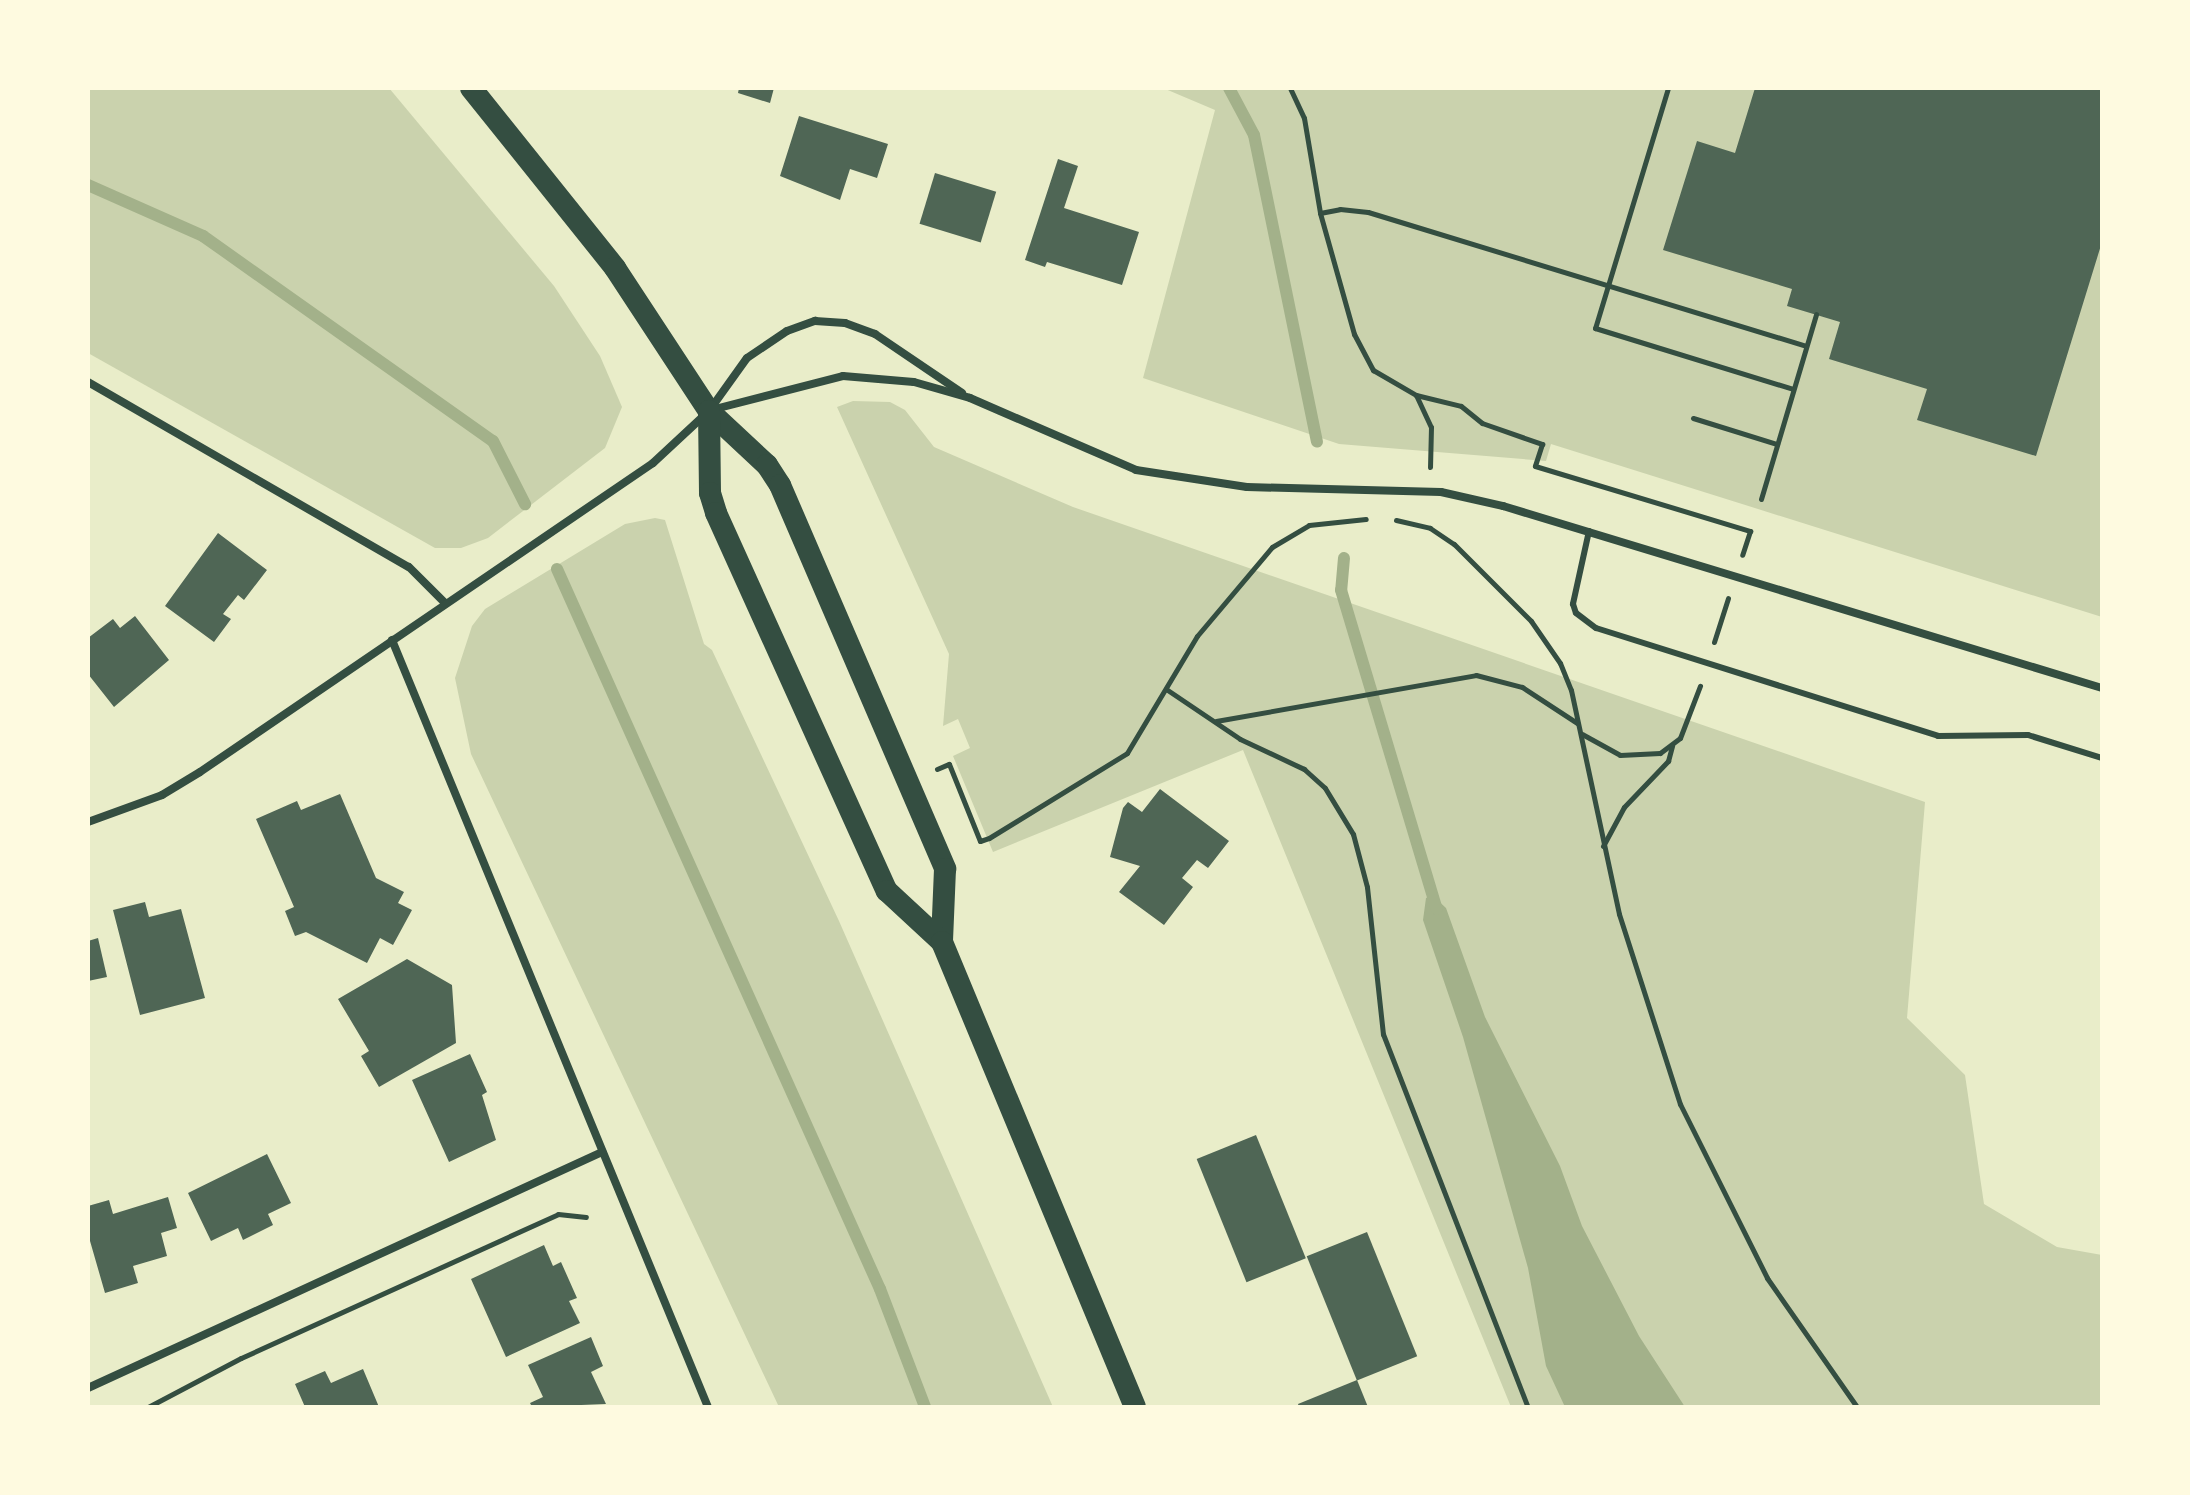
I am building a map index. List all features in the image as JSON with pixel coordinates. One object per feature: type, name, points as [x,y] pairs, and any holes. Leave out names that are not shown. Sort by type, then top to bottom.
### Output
[{"type":"highway","points":[[471,88],[615,268],[709,411],[767,465],[780,485],[851,642],[945,869],[942,942]]},
{"type":"highway","points":[[709,411],[710,493],[716,513],[887,891],[942,942],[1135,1407]]},
{"type":"street","points":[[88,822],[162,795],[200,772],[444,602],[653,463],[709,411],[747,358],[787,331],[815,321],[845,323],[875,334],[970,398]]},
{"type":"street","points":[[709,411],[843,376],[914,382],[970,398],[1136,470],[1195,483],[1441,492],[1589,531],[2102,688]]},
{"type":"street","points":[[88,382],[400,561],[444,602]]},
{"type":"street","points":[[392,640],[708,1407]]},
{"type":"street","points":[[88,1388],[602,1152]]},
{"type":"lane","points":[[1589,531],[1573,604],[1576,613],[1596,628],[1938,736],[2028,735],[2102,758]]},
{"type":"path","points":[[1290,88],[1304,118],[1320,213],[1362,356],[1373,370],[1416,395],[1461,406],[1482,423],[1542,444],[1535,466],[1750,531]]},
{"type":"path","points":[[1668,88],[1595,328],[1793,389]]},
{"type":"path","points":[[1320,213],[1368,212],[1806,346]]},
{"type":"path","points":[[1761,499],[1816,314]]},
{"type":"path","points":[[1416,395],[1431,427],[1431,456]]},
{"type":"path","points":[[1693,418],[1777,444]]},
{"type":"path","points":[[949,764],[980,841],[1127,753],[1225,598],[1272,547],[1309,525],[1379,518]]},
{"type":"path","points":[[1391,519],[1430,528],[1469,557],[1547,641],[1571,690],[1602,847],[1654,1033],[1701,1156],[1767,1278],[1857,1407]]},
{"type":"path","points":[[1215,722],[1277,714],[1476,675],[1522,687],[1578,723]]},
{"type":"path","points":[[1166,689],[1215,722],[1304,769],[1325,788],[1353,834],[1367,887],[1383,1034],[1528,1407]]},
{"type":"path","points":[[1581,733],[1606,750],[1633,757],[1672,746],[1668,761],[1624,807],[1602,847]]},
{"type":"path","points":[[148,1407],[241,1358],[558,1214],[586,1217]]},
{"type":"shaded area","points":[[88,88],[389,88],[554,286],[600,356],[622,407],[605,448],[488,538],[461,548],[435,548],[88,353]]},
{"type":"shaded area","points":[[1163,88],[2102,88],[2102,617],[1551,444],[1546,461],[1339,444],[1143,378],[1215,110]]},
{"type":"shaded area","points":[[853,401],[890,402],[905,410],[934,447],[1073,507],[1925,802],[1907,1018],[1965,1075],[1984,1204],[2057,1247],[2102,1255],[2102,1407],[1511,1407],[1243,750],[993,852],[953,756],[970,748],[958,719],[943,726],[949,654],[837,407]]},
{"type":"shaded area","points":[[655,518],[665,520],[704,644],[712,650],[839,921],[1053,1407],[779,1407],[471,754],[455,678],[472,626],[485,609],[625,524]]},
{"type":"shaded area","points":[[1432,895],[1446,908],[1485,1017],[1560,1166],[1582,1226],[1639,1336],[1685,1407],[1565,1407],[1546,1366],[1528,1268],[1463,1037],[1423,920],[1426,898]]},
{"type":"building","points":[[739,88],[774,88],[770,103],[738,93]]},
{"type":"building","points":[[1755,88],[2102,88],[2102,242],[2036,456],[1917,420],[1927,389],[1829,359],[1840,322],[1787,306],[1792,289],[1663,250],[1697,141],[1735,153]]},
{"type":"building","points":[[799,116],[888,144],[877,178],[850,169],[840,200],[780,176]]},
{"type":"building","points":[[1058,159],[1078,166],[1064,208],[1139,232],[1122,285],[1047,262],[1045,267],[1025,260]]},
{"type":"building","points":[[935,173],[996,192],[981,242],[920,224]]},
{"type":"building","points":[[218,533],[267,570],[244,600],[238,595],[223,614],[231,619],[214,642],[165,606]]},
{"type":"building","points":[[135,616],[169,660],[114,707],[88,674],[88,638],[113,619],[120,628]]},
{"type":"building","points":[[1160,789],[1229,841],[1208,868],[1197,860],[1182,878],[1193,887],[1164,925],[1119,892],[1140,866],[1110,857],[1123,808],[1128,802],[1142,812]]},
{"type":"building","points":[[340,794],[376,878],[404,892],[398,903],[412,910],[393,945],[380,938],[367,963],[306,932],[295,936],[285,911],[294,907],[256,819],[297,801],[301,810]]},
{"type":"building","points":[[145,902],[149,917],[181,909],[205,998],[140,1015],[113,910]]},
{"type":"building","points":[[98,938],[107,977],[88,981],[88,941]]},
{"type":"building","points":[[407,959],[452,985],[456,1043],[379,1087],[361,1056],[369,1051],[338,999]]},
{"type":"building","points":[[470,1054],[487,1092],[482,1095],[496,1140],[449,1162],[412,1080]]},
{"type":"building","points":[[1256,1135],[1306,1258],[1246,1282],[1197,1159]]},
{"type":"building","points":[[267,1154],[291,1203],[268,1214],[273,1225],[243,1240],[238,1228],[211,1241],[188,1193]]},
{"type":"building","points":[[168,1197],[177,1228],[161,1233],[167,1256],[133,1266],[138,1283],[105,1293],[88,1234],[88,1206],[109,1200],[113,1214]]},
{"type":"building","points":[[1367,1232],[1417,1356],[1357,1381],[1307,1256]]},
{"type":"building","points":[[544,1245],[553,1266],[561,1262],[577,1298],[569,1301],[580,1323],[506,1357],[471,1279]]},
{"type":"building","points":[[591,1337],[603,1366],[591,1372],[606,1404],[532,1407],[530,1403],[543,1397],[528,1365]]},
{"type":"building","points":[[363,1369],[379,1407],[305,1407],[295,1384],[325,1371],[331,1383]]},
{"type":"building","points":[[1357,1380],[1368,1407],[1299,1407],[1298,1404]]},
{"type":"waterway","points":[[1229,88],[1254,135],[1317,442]]},
{"type":"waterway","points":[[88,185],[203,236],[493,441],[525,504]]},
{"type":"waterway","points":[[1344,558],[1341,590],[1437,909]]},
{"type":"waterway","points":[[557,569],[880,1289],[925,1407]]}]
